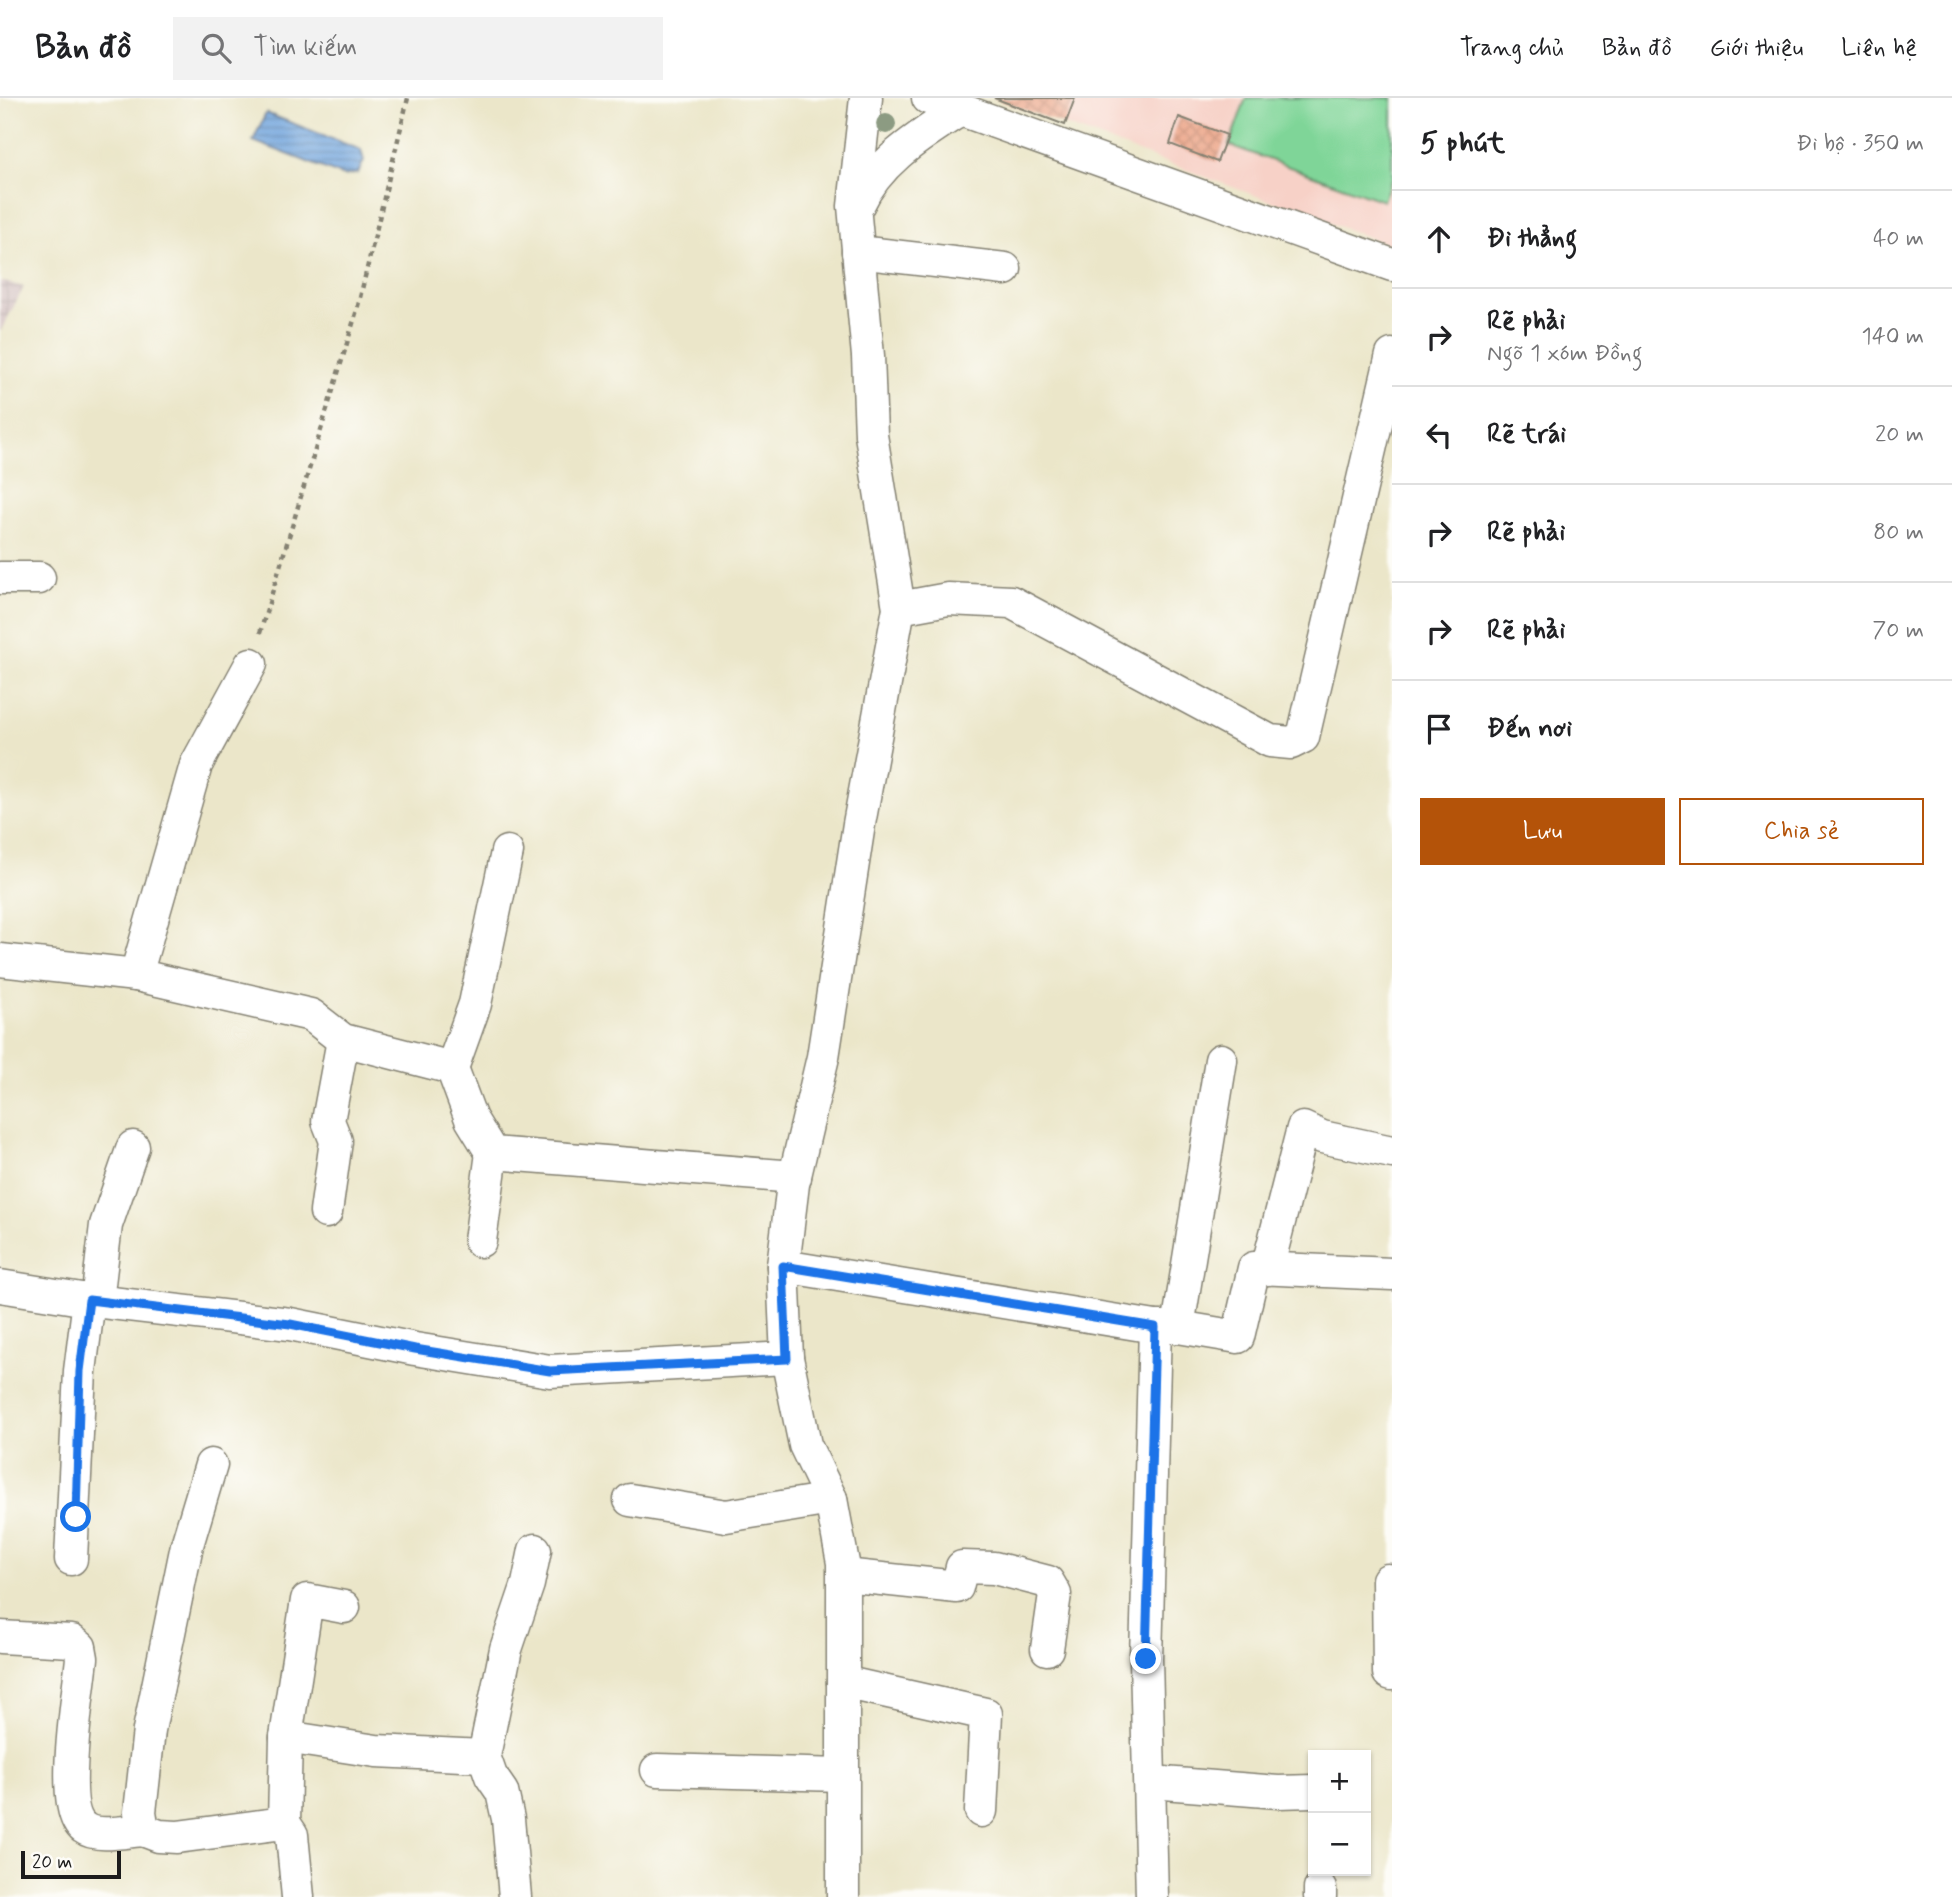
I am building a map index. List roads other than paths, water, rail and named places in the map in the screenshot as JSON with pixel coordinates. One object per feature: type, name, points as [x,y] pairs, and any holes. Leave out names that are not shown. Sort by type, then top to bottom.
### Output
[{"type":"street","points":[[843,1897],[844,1575],[831,1499],[805,1445],[787,1359],[783,1266],[795,1177],[823,1057],[859,824],[899,608],[871,435],[868,356],[854,213],[866,98]]},
{"type":"street","points":[[928,98],[1129,164],[1386,256]]},
{"type":"street","points":[[854,213],[865,190],[891,160],[960,110]]},
{"type":"street","points":[[858,252],[1004,269]]},
{"type":"street","points":[[899,608],[948,598],[1011,602],[1270,741],[1291,743],[1303,737],[1392,355]]},
{"type":"street","points":[[0,578],[39,578]]},
{"type":"street","points":[[136,975],[196,765],[251,664]]},
{"type":"street","points":[[480,1241],[492,1153],[471,1119],[452,1068],[475,1004],[507,852]]},
{"type":"street","points":[[0,960],[136,975],[312,1015],[343,1040],[452,1068]]},
{"type":"street","points":[[326,1212],[336,1141],[328,1121],[343,1040]]},
{"type":"street","points":[[1153,1897],[1152,1782],[1146,1659],[1166,1327],[1221,1060]]},
{"type":"street","points":[[1267,1269],[1303,1128],[1322,1137],[1392,1152]]},
{"type":"street","points":[[71,1559],[80,1371],[106,1226],[132,1147]]},
{"type":"street","points":[[492,1153],[795,1177]]},
{"type":"street","points":[[783,1266],[1238,1337],[1254,1268],[1392,1275]]},
{"type":"street","points":[[0,1286],[93,1301],[290,1324],[415,1349],[550,1371],[787,1359]]},
{"type":"street","points":[[143,1830],[140,1812],[149,1730],[187,1545],[211,1465]]},
{"type":"street","points":[[630,1500],[726,1516],[831,1499]]},
{"type":"street","points":[[515,1897],[508,1819],[502,1792],[491,1776],[484,1756],[506,1649],[528,1584],[535,1550]]},
{"type":"street","points":[[844,1575],[957,1587],[962,1567],[994,1568],[1048,1582],[1055,1594],[1047,1649]]},
{"type":"street","points":[[1388,1580],[1392,1674]]},
{"type":"street","points":[[298,1897],[292,1835],[284,1823],[286,1737],[307,1601],[344,1607]]},
{"type":"street","points":[[0,1637],[72,1641],[80,1647],[82,1658],[70,1783],[74,1818],[86,1830],[102,1833],[143,1830],[159,1836],[177,1837],[284,1823]]},
{"type":"street","points":[[842,1682],[986,1714],[981,1811]]},
{"type":"street","points":[[286,1737],[376,1751],[484,1756]]},
{"type":"street","points":[[657,1770],[842,1775]]},
{"type":"street","points":[[1152,1782],[1278,1793],[1308,1791]]},
{"type":"water","points":[[266,113],[361,150],[364,161],[358,173],[344,176],[253,141]]}]
